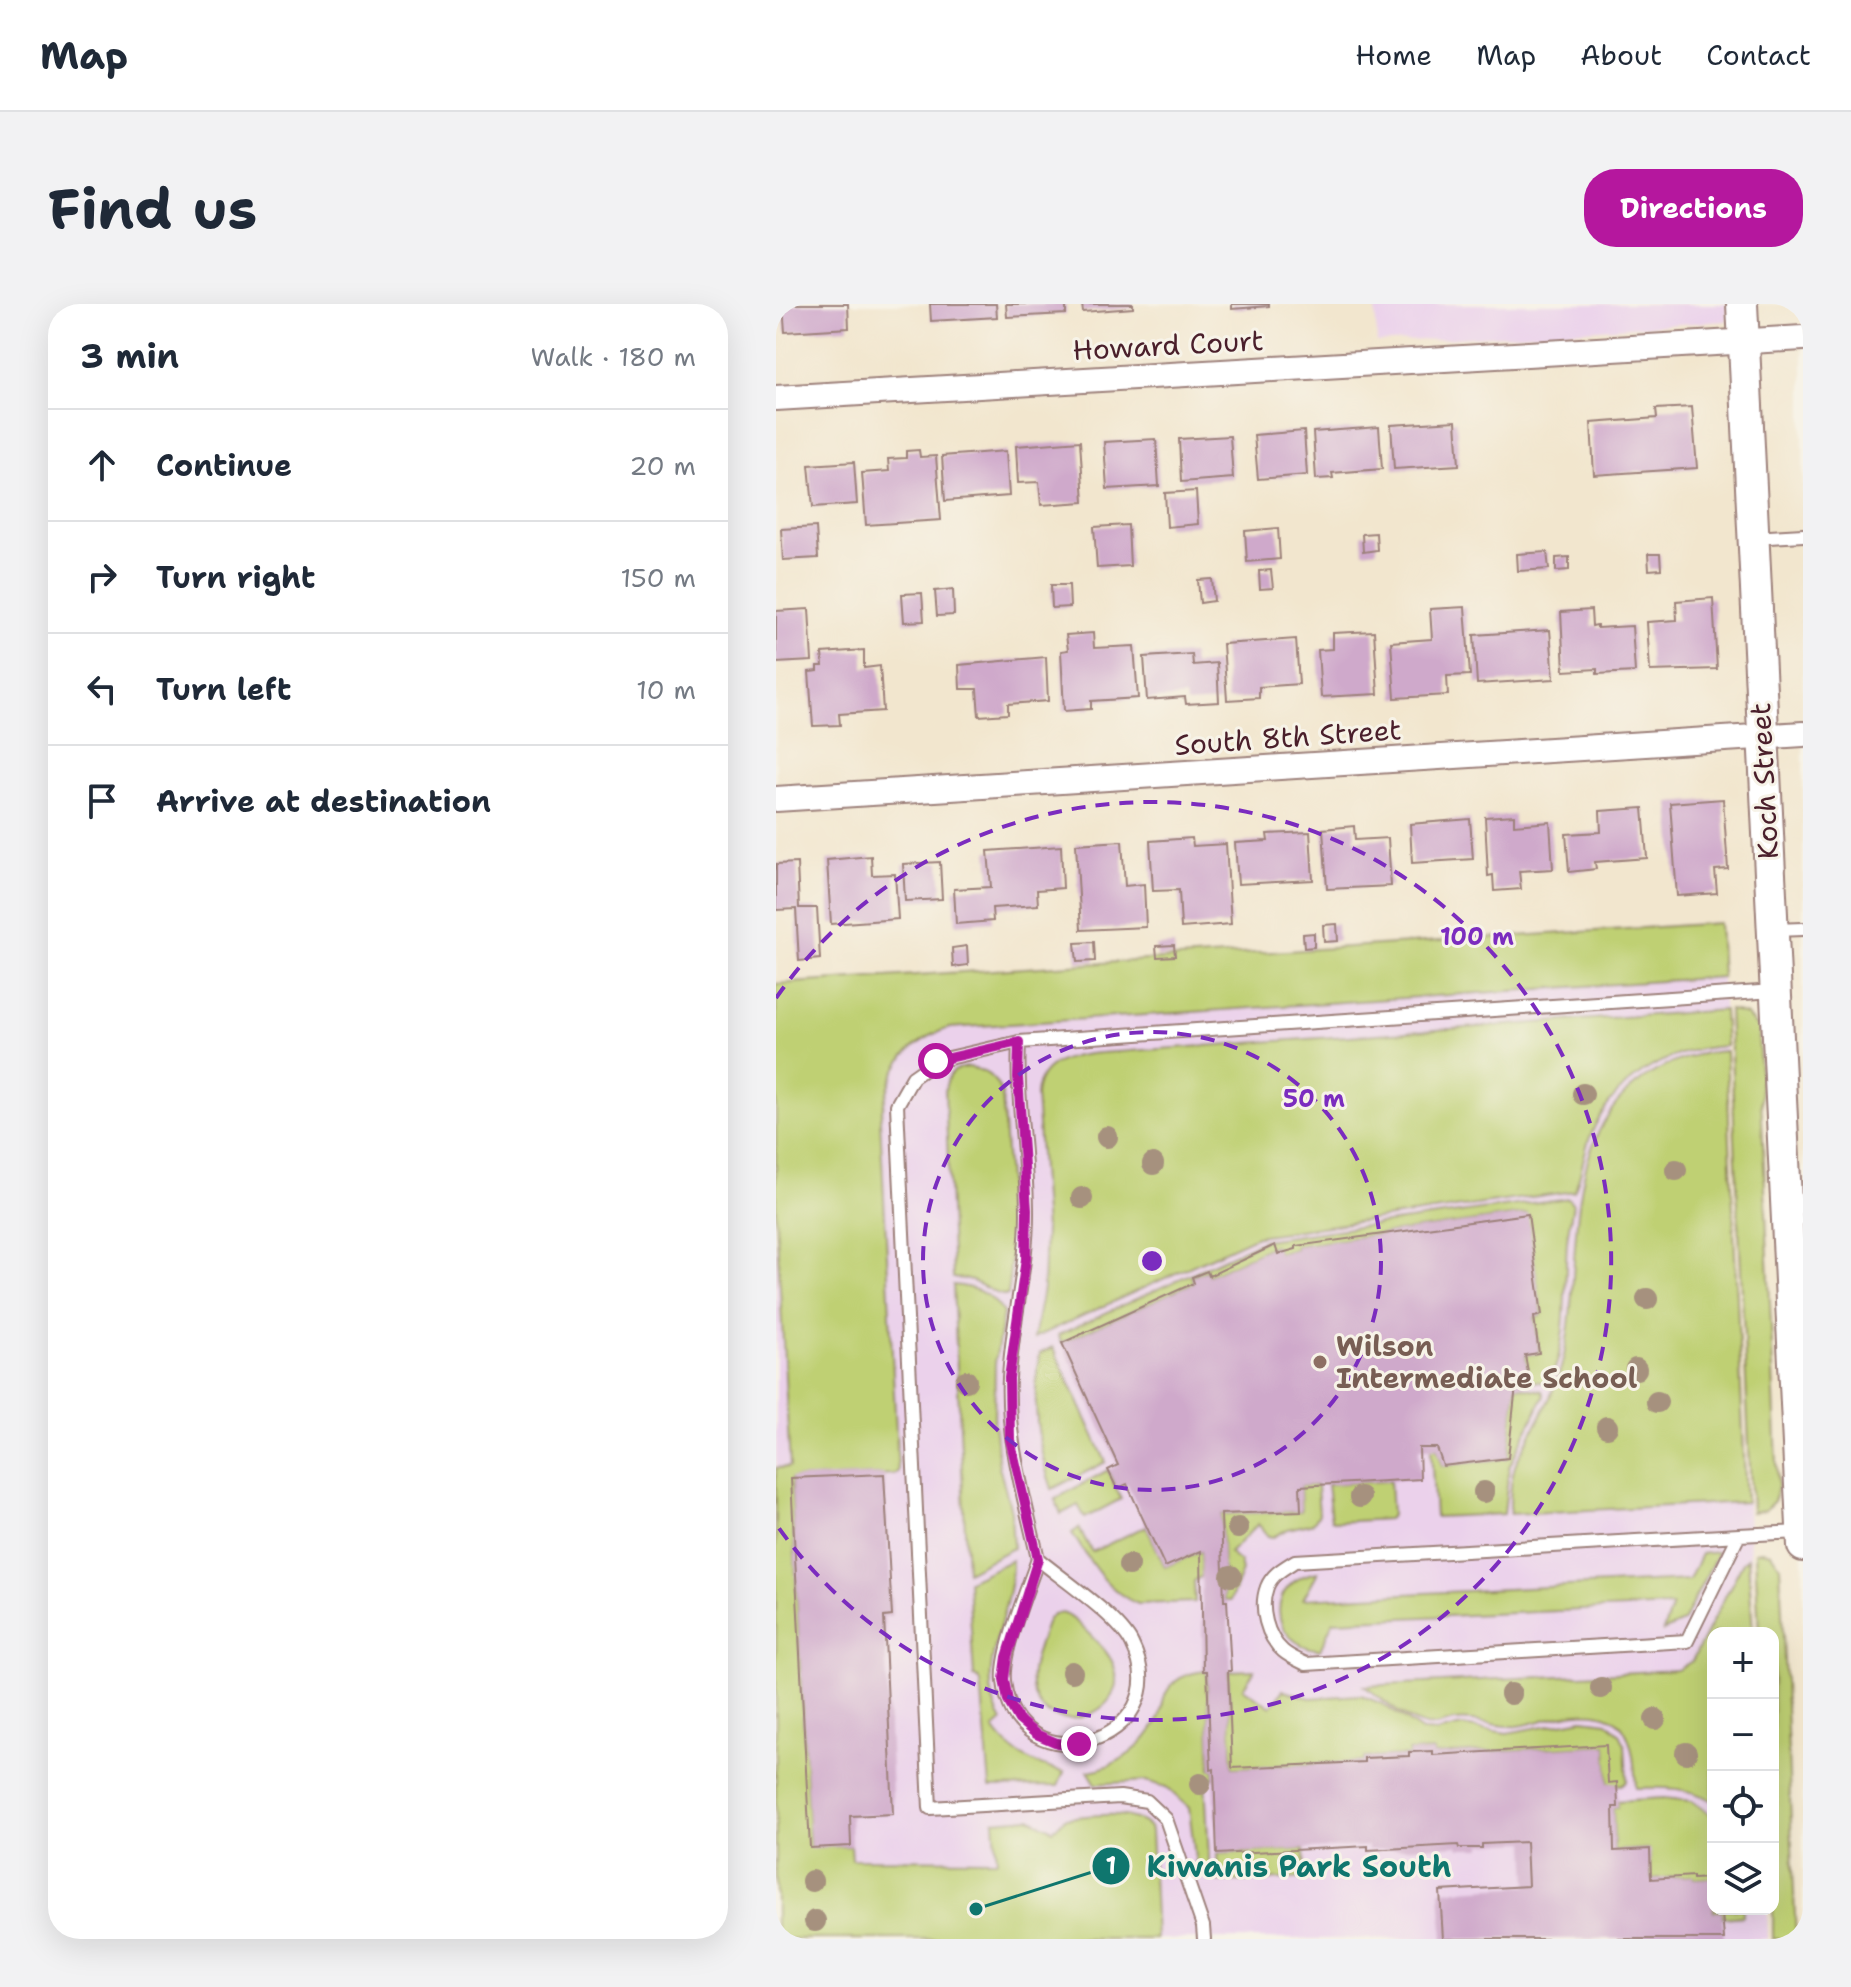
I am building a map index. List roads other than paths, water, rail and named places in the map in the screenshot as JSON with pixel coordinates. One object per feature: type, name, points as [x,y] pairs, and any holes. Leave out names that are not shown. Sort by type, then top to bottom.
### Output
[{"type":"street","name":"Koch Street","points":[[1742,304],[1774,991],[1792,1136],[1803,1546]]},
{"type":"street","name":"Howard Court","points":[[776,398],[1803,338]]},
{"type":"street","name":"South 8th Street","points":[[776,799],[1803,734]]},
{"type":"lane","points":[[1753,539],[1803,535]]},
{"type":"lane","points":[[1771,930],[1803,929]]},
{"type":"lane","points":[[1204,1939],[1203,1926],[1166,1819],[1147,1801],[1120,1797],[930,1808],[897,1105],[913,1077],[936,1061],[1019,1042],[1774,991]]},
{"type":"lane","points":[[1019,1042],[1018,1077],[1027,1234],[1009,1378],[1010,1439],[1038,1559],[1007,1657],[1004,1679],[1008,1701],[1019,1720],[1036,1734],[1057,1743],[1079,1744],[1101,1739],[1119,1726],[1133,1707],[1140,1686],[1139,1663],[1131,1641],[1116,1624],[1038,1559]]},
{"type":"lane","points":[[1739,1535],[1687,1641],[1306,1664],[1285,1653],[1271,1638],[1264,1613],[1267,1587],[1277,1572],[1295,1561],[1739,1535],[1803,1532]]},
{"type":"place","name":"Wilson Intermediate School","points":[[1320,1362]]},
{"type":"place","name":"Kiwanis Park South","points":[[976,1909]]}]
